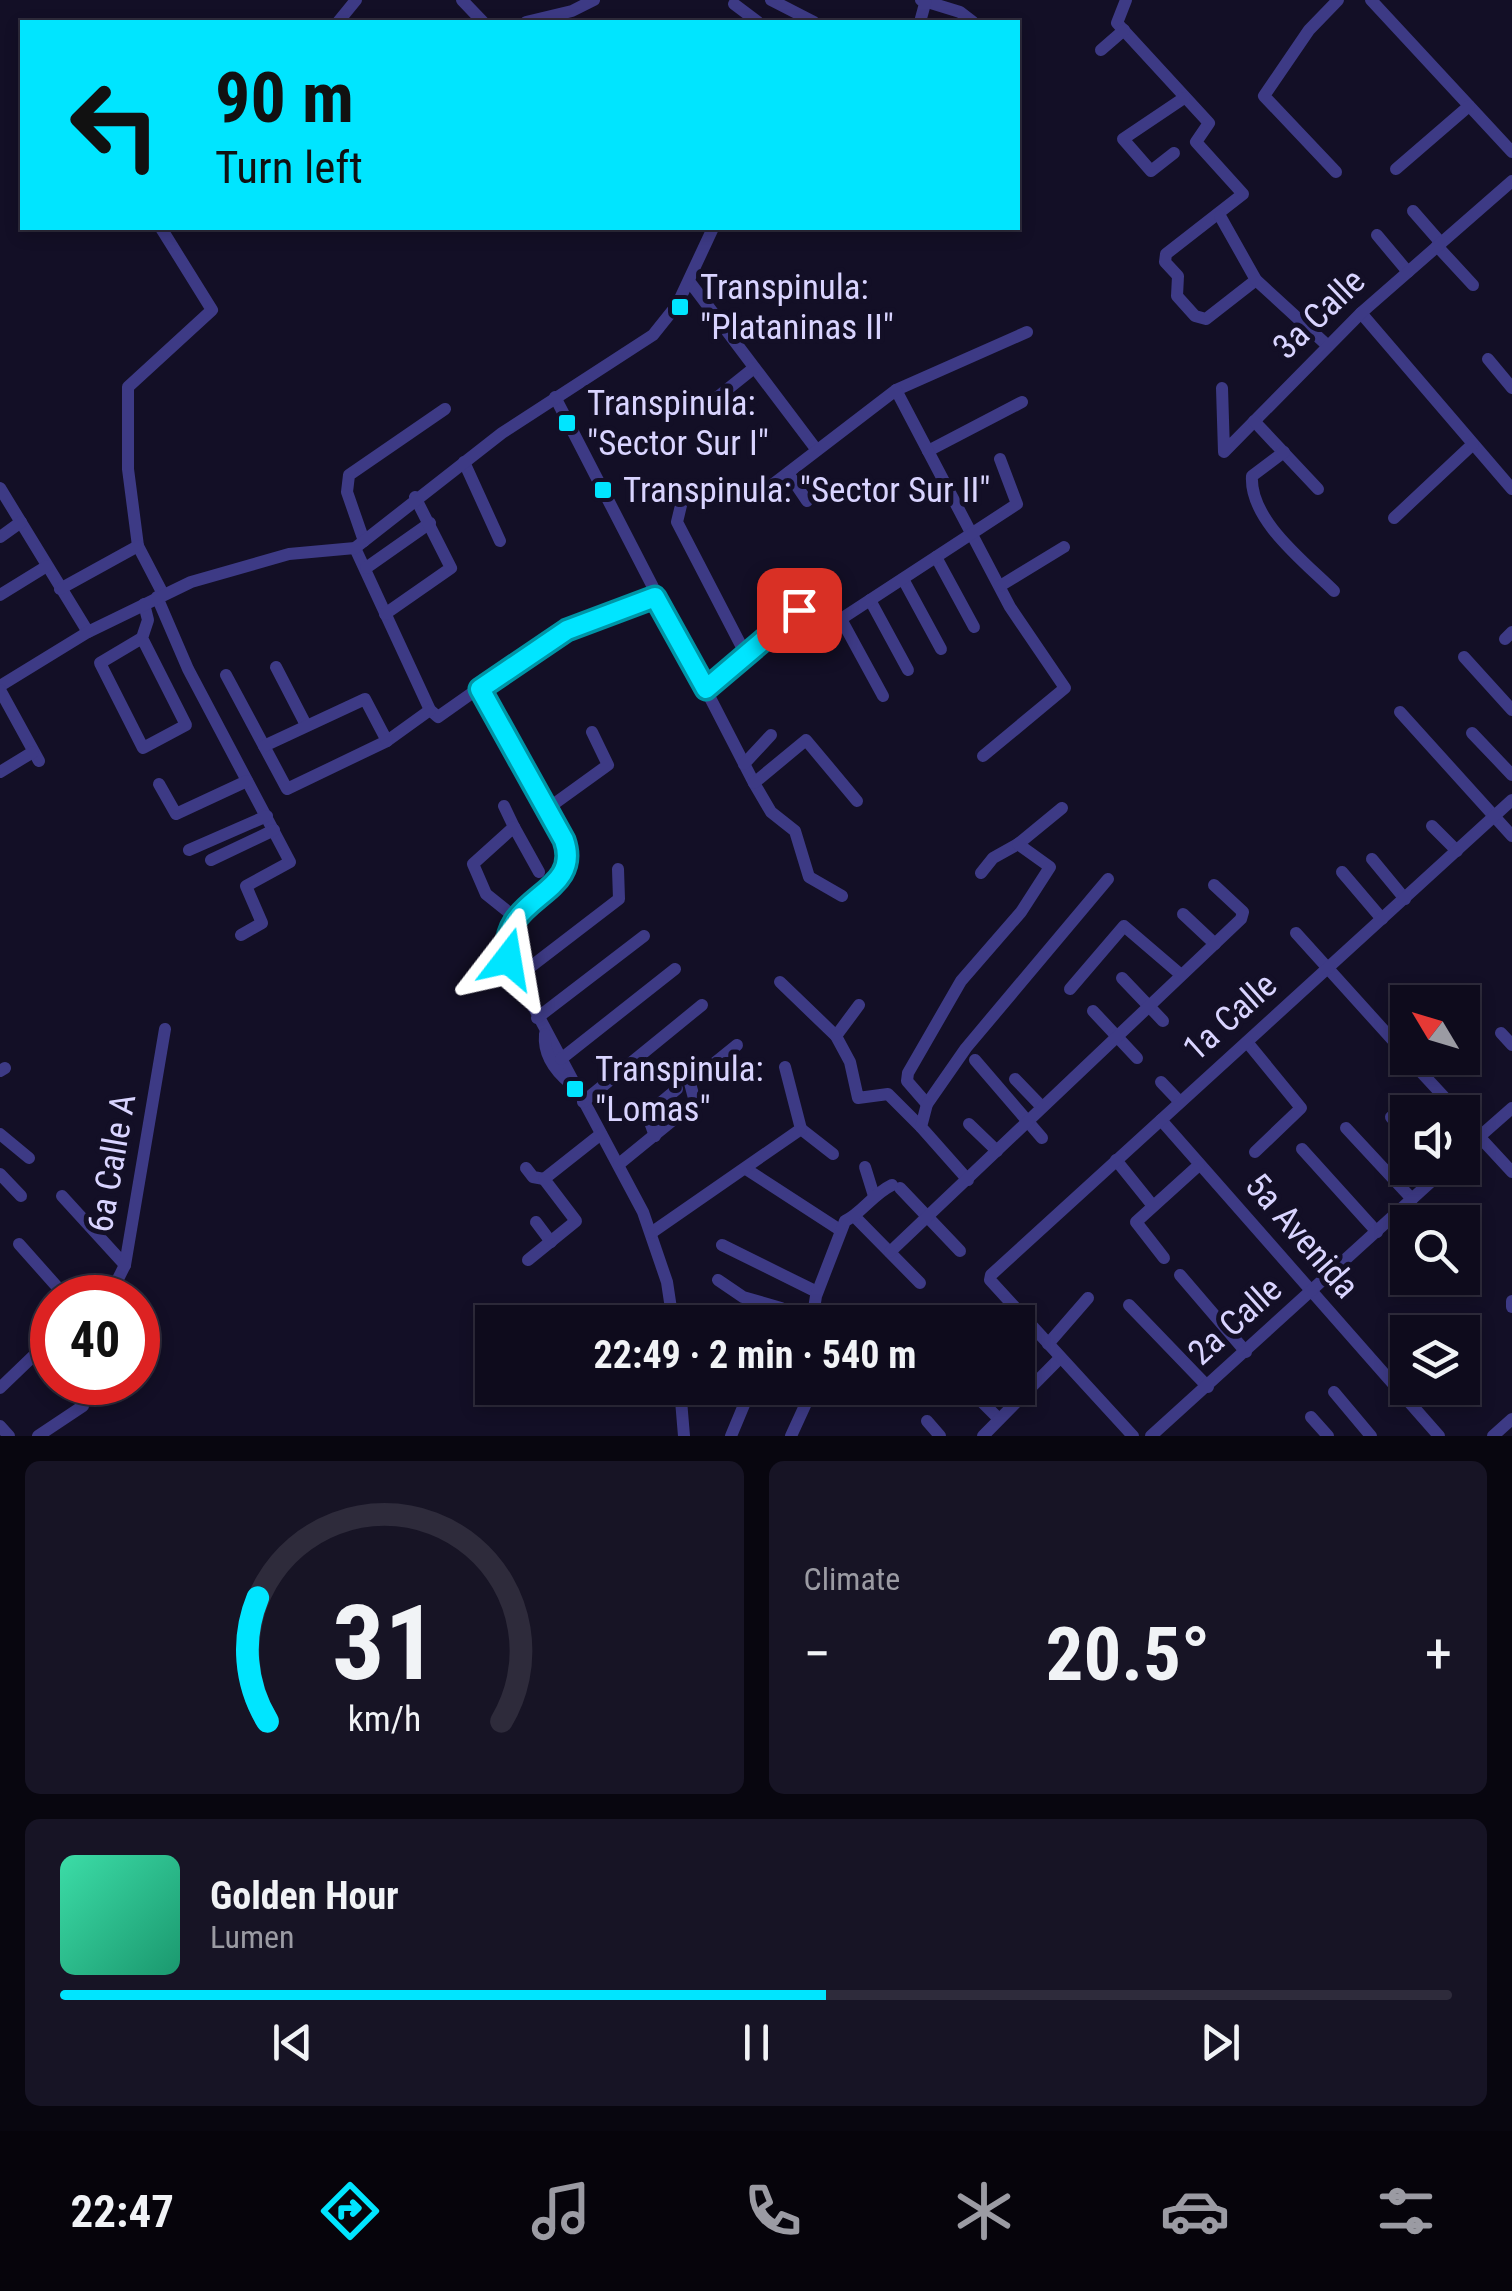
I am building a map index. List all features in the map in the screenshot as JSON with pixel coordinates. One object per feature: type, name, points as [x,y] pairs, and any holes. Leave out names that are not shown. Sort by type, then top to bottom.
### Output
[{"type":"street","points":[[340,20],[356,0]]},
{"type":"street","points":[[462,0],[482,20]]},
{"type":"street","points":[[535,20],[572,12],[594,0]]},
{"type":"street","points":[[771,0],[810,20]]},
{"type":"street","points":[[924,0],[966,20]]},
{"type":"street","points":[[1101,50],[1120,24],[1126,0]]},
{"type":"street","points":[[1336,172],[1264,96],[1309,30],[1338,0]]},
{"type":"street","points":[[1371,0],[1512,152]]},
{"type":"street","points":[[730,20],[734,2],[756,20]]},
{"type":"street","points":[[1120,24],[1210,125],[1196,142],[1243,196],[1166,254],[1164,262],[1178,276],[1178,296],[1200,320],[1256,280]]},
{"type":"street","points":[[1174,154],[1151,171],[1123,138],[1184,98]]},
{"type":"street","points":[[1396,169],[1469,106]]},
{"type":"street","name":"3a Calle","points":[[1222,388],[1222,452],[1361,313],[1512,181]]},
{"type":"street","points":[[1413,212],[1473,286]]},
{"type":"street","points":[[1220,216],[1256,280],[1328,346]]},
{"type":"street","points":[[162,230],[212,310],[128,386],[128,469],[138,546],[155,598],[290,862],[247,885],[262,923],[241,935]]},
{"type":"street","points":[[0,772],[36,757],[5,711],[0,688],[88,632],[155,598],[289,554],[359,545],[416,497],[555,397],[653,336],[689,281],[712,230]]},
{"type":"street","points":[[1377,235],[1408,272]]},
{"type":"street","points":[[689,281],[816,449]]},
{"type":"street","points":[[1361,313],[1512,488]]},
{"type":"street","points":[[772,485],[896,390],[1027,332]]},
{"type":"street","points":[[1488,360],[1512,388]]},
{"type":"street","points":[[699,412],[754,368]]},
{"type":"street","points":[[896,390],[970,535],[1065,690],[983,756]]},
{"type":"street","points":[[555,397],[754,783],[772,812],[795,831],[809,878],[842,896]]},
{"type":"street","points":[[928,451],[1022,402]]},
{"type":"street","points":[[445,409],[349,475],[347,492],[366,568],[430,710],[442,717],[567,630],[655,597]]},
{"type":"street","points":[[1254,421],[1318,489]]},
{"type":"street","points":[[1394,518],[1474,444]]},
{"type":"street","points":[[1284,452],[1252,476],[1255,494],[1283,540],[1334,591]]},
{"type":"street","points":[[841,619],[1018,502],[1000,459]]},
{"type":"street","points":[[464,462],[500,541]]},
{"type":"street","points":[[788,473],[807,501]]},
{"type":"street","points":[[0,488],[88,632]]},
{"type":"street","points":[[385,614],[451,568],[416,497]]},
{"type":"street","points":[[684,497],[676,522],[746,655]]},
{"type":"street","points":[[0,537],[22,522]]},
{"type":"street","points":[[366,568],[430,522]]},
{"type":"street","points":[[60,590],[138,546]]},
{"type":"street","points":[[1000,586],[1064,548]]},
{"type":"street","points":[[936,557],[974,626]]},
{"type":"street","points":[[0,595],[47,566]]},
{"type":"street","points":[[903,579],[941,649]]},
{"type":"street","points":[[142,638],[186,724],[143,748],[100,663],[142,638],[155,598]]},
{"type":"street","points":[[706,689],[819,598],[841,619],[883,696]]},
{"type":"street","points":[[870,600],[908,670]]},
{"type":"street","points":[[1464,657],[1512,710]]},
{"type":"street","points":[[276,666],[306,725]]},
{"type":"street","points":[[226,675],[289,788],[387,741],[430,710]]},
{"type":"street","points":[[480,689],[564,840],[569,866],[561,879],[516,918],[506,947],[516,978],[619,1164],[652,1233],[670,1305]]},
{"type":"street","points":[[264,746],[366,699],[387,741]]},
{"type":"street","points":[[1400,712],[1497,814],[1512,836]]},
{"type":"street","points":[[547,809],[607,766],[592,732]]},
{"type":"street","points":[[1472,733],[1512,775]]},
{"type":"street","points":[[744,764],[771,736]]},
{"type":"street","points":[[754,783],[806,740],[857,802]]},
{"type":"street","points":[[159,784],[176,814],[247,781]]},
{"type":"street","name":"1a Calle","points":[[1008,1305],[990,1279],[1038,1229],[1512,800]]},
{"type":"street","points":[[504,806],[539,872]]},
{"type":"street","points":[[981,873],[989,862],[1062,808]]},
{"type":"street","points":[[189,850],[267,816]]},
{"type":"street","points":[[514,826],[472,868],[490,898],[516,918]]},
{"type":"street","points":[[1432,826],[1457,851]]},
{"type":"street","points":[[210,860],[274,830]]},
{"type":"street","points":[[926,1104],[908,1083],[908,1073],[961,981],[1022,912],[1050,867],[1018,844]]},
{"type":"street","points":[[1372,859],[1404,899]]},
{"type":"street","points":[[516,978],[618,901],[622,892],[618,869]]},
{"type":"street","points":[[1342,872],[1382,919]]},
{"type":"street","points":[[921,1127],[926,1104],[966,1048],[1108,879]]},
{"type":"street","points":[[890,1252],[1243,914],[1214,884]]},
{"type":"street","points":[[1182,914],[1215,944]]},
{"type":"street","points":[[1070,989],[1124,926],[1180,974]]},
{"type":"street","points":[[1296,934],[1390,1037]]},
{"type":"street","points":[[537,1018],[644,936]]},
{"type":"street","points":[[561,1059],[675,969]]},
{"type":"street","points":[[1122,978],[1162,1021]]},
{"type":"street","points":[[780,982],[836,1036],[850,1062],[858,1098],[888,1094],[968,1180]]},
{"type":"street","points":[[582,1102],[702,1005]]},
{"type":"street","points":[[836,1036],[859,1005]]},
{"type":"street","points":[[1093,1012],[1137,1058]]},
{"type":"street","name":"6a Calle A","points":[[120,1275],[125,1265],[166,1029]]},
{"type":"street","points":[[1502,1033],[1512,1045]]},
{"type":"street","points":[[546,1034],[545,1046],[553,1065],[572,1085]]},
{"type":"street","points":[[1247,1042],[1302,1108],[1255,1152]]},
{"type":"street","points":[[619,1164],[696,1102],[690,1083],[737,1045]]},
{"type":"street","points":[[975,1060],[1042,1138]]},
{"type":"street","points":[[785,1067],[801,1129],[833,1154]]},
{"type":"street","points":[[1424,1075],[1442,1095]]},
{"type":"street","points":[[1015,1079],[1042,1107]]},
{"type":"street","points":[[1160,1082],[1180,1102]]},
{"type":"street","points":[[654,1136],[647,1114],[677,1089]]},
{"type":"street","points":[[1512,1108],[1480,1136],[1512,1172]]},
{"type":"street","name":"5a Avenida","points":[[1161,1120],[1439,1436]]},
{"type":"street","points":[[970,1124],[998,1151]]},
{"type":"street","points":[[1346,1128],[1412,1200]]},
{"type":"street","points":[[652,1233],[801,1129]]},
{"type":"street","points":[[0,1134],[29,1158]]},
{"type":"street","points":[[526,1168],[537,1179],[544,1179],[602,1134]]},
{"type":"street","points":[[1302,1150],[1376,1232]]},
{"type":"street","points":[[1116,1160],[1153,1206]]},
{"type":"street","points":[[1164,1258],[1136,1224],[1200,1164]]},
{"type":"street","points":[[865,1167],[874,1196]]},
{"type":"street","points":[[746,1170],[840,1230]]},
{"type":"street","points":[[0,1174],[21,1196]]},
{"type":"street","points":[[528,1260],[576,1220],[544,1179]]},
{"type":"street","name":"2a Calle","points":[[1151,1436],[1426,1185]]},
{"type":"street","points":[[815,1305],[846,1219],[856,1218],[874,1196],[896,1186],[960,1251]]},
{"type":"street","points":[[62,1196],[125,1265]]},
{"type":"street","points":[[856,1218],[920,1283]]},
{"type":"street","points":[[536,1222],[551,1242]]},
{"type":"street","points":[[19,1244],[47,1275]]},
{"type":"street","points":[[722,1246],[817,1292]]},
{"type":"street","points":[[1180,1275],[1246,1352]]},
{"type":"street","points":[[718,1280],[744,1297],[771,1305]]},
{"type":"street","points":[[1048,1344],[1088,1298]]},
{"type":"street","points":[[1129,1305],[1208,1387]]},
{"type":"street","points":[[1035,1333],[1133,1436]]},
{"type":"street","points":[[983,1436],[1060,1358]]},
{"type":"street","points":[[0,1388],[30,1359]]},
{"type":"street","points":[[1334,1392],[1371,1436]]},
{"type":"street","points":[[681,1405],[684,1436]]},
{"type":"street","points":[[731,1436],[745,1405]]},
{"type":"street","points":[[791,1436],[805,1405]]},
{"type":"street","points":[[986,1405],[999,1418]]},
{"type":"street","points":[[38,1436],[83,1406]]},
{"type":"street","points":[[1311,1416],[1328,1436]]},
{"type":"street","points":[[1493,1436],[1512,1419]]},
{"type":"street","points":[[928,1421],[940,1436]]},
{"type":"street","points":[[0,1426],[9,1436]]},
{"type":"place","name":"Transpinula: \"Plataninas II\"","points":[[680,307]]},
{"type":"place","name":"Transpinula: \"Sector Sur I\"","points":[[567,423]]},
{"type":"place","name":"Transpinula: \"Sector Sur II\"","points":[[603,490]]},
{"type":"place","name":"Transpinula: \"Lomas\"","points":[[575,1089]]},
{"type":"route","points":[[508,959],[506,947],[513,921],[561,879],[569,866],[569,857],[564,840],[480,689],[567,630],[655,597],[706,689],[799,610]]}]
